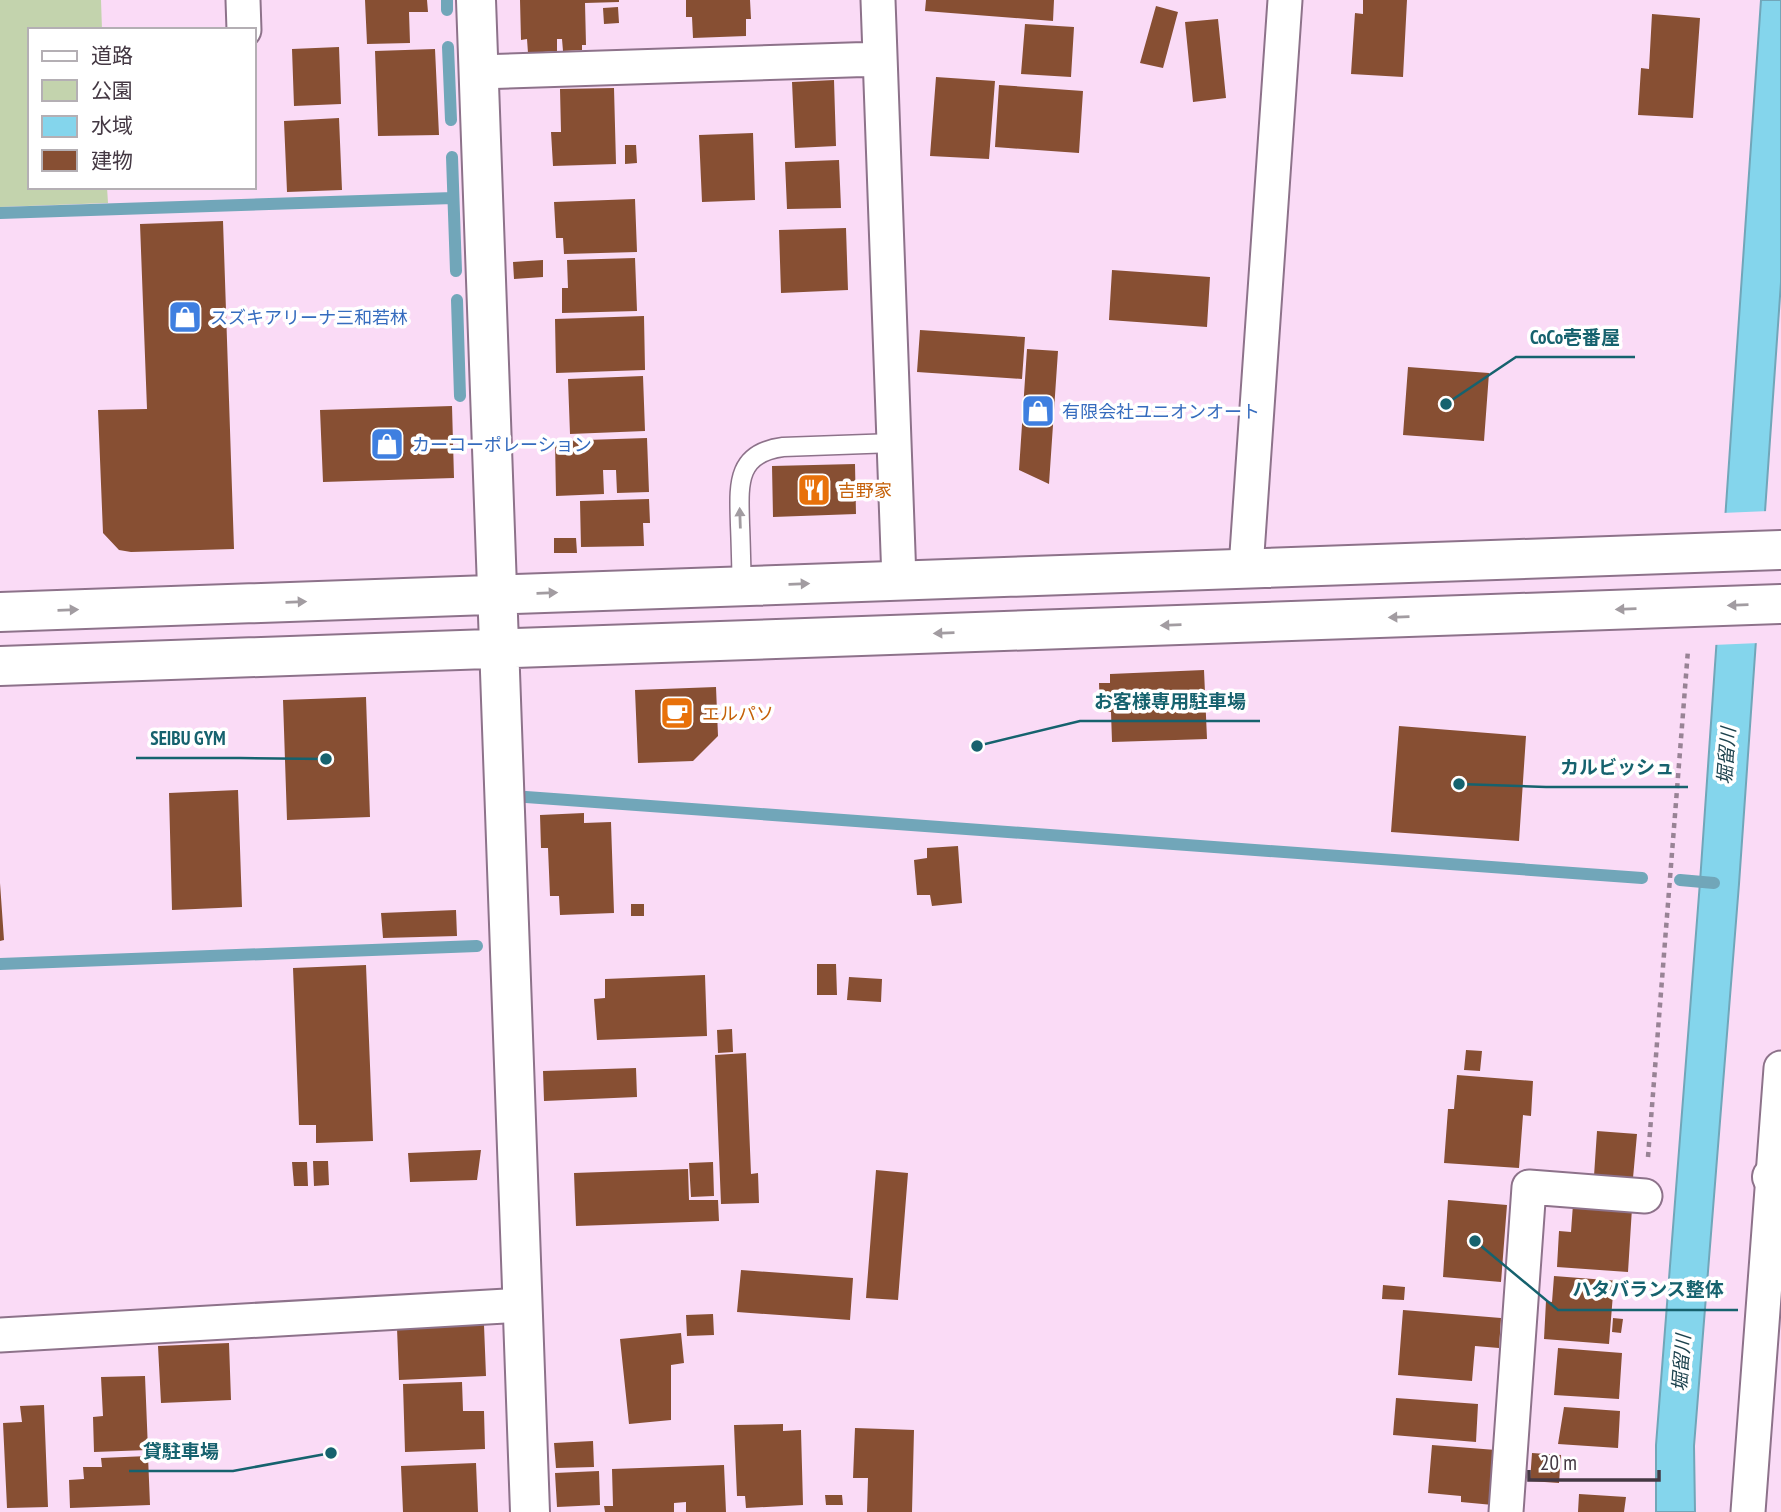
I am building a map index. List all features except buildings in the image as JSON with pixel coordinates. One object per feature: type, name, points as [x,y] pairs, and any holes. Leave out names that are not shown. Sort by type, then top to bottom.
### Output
[{"type":"street","points":[[243,0],[244,28]]},
{"type":"street","points":[[476,0],[530,1512]]},
{"type":"street","points":[[878,0],[899,580]]},
{"type":"street","points":[[1246,568],[1285,0]]},
{"type":"street","points":[[478,72],[880,58]]},
{"type":"street","points":[[0,612],[1781,550]]},
{"type":"street","points":[[0,666],[1781,604]]},
{"type":"street","points":[[1748,1512],[1777,1178],[1781,1068]]},
{"type":"street","points":[[1506,1512],[1529,1187],[1645,1196]]},
{"type":"street","points":[[0,1335],[523,1305]]},
{"type":"lane","points":[[742,586],[739,491],[741,474],[751,459],[765,449],[894,443]]},
{"type":"path","points":[[1645,1196],[1688,646]]},
{"type":"green space","points":[[0,0],[101,0],[102,28],[28,28],[28,189],[107,189],[108,203],[0,207]]},
{"type":"water","name":"堀留川","points":[[1761,0],[1781,0],[1781,282],[1739,884],[1694,1446],[1695,1512],[1656,1512],[1656,1445],[1700,882]]},
{"type":"pier","points":[[1769,511],[1759,643],[1713,645],[1722,513]]},
{"type":"waterway","points":[[447,0],[447,10]]},
{"type":"waterway","points":[[448,47],[451,120]]},
{"type":"waterway","points":[[452,157],[456,271]]},
{"type":"waterway","points":[[0,213],[453,198]]},
{"type":"waterway","points":[[457,300],[460,396]]},
{"type":"waterway","points":[[526,797],[1642,878]]},
{"type":"waterway","points":[[1680,880],[1714,883]]},
{"type":"waterway","points":[[0,964],[477,946]]},
{"type":"place","name":"スズキアリーナ三和若林","points":[[185,317]]},
{"type":"place","name":"CoCo壱番屋","points":[[1446,404]]},
{"type":"place","name":"有限会社ユニオンオート","points":[[1038,411]]},
{"type":"place","name":"カーコーポレーション","points":[[387,444]]},
{"type":"place","name":"吉野家","points":[[814,490]]},
{"type":"place","name":"エルパソ","points":[[677,713]]},
{"type":"place","name":"お客様専用駐車場","points":[[977,746]]},
{"type":"place","name":"SEIBU GYM","points":[[326,759]]},
{"type":"place","name":"カルビッシュ","points":[[1459,784]]},
{"type":"place","name":"ハタバランス整体","points":[[1475,1241]]},
{"type":"place","name":"貸駐車場","points":[[331,1453]]}]
